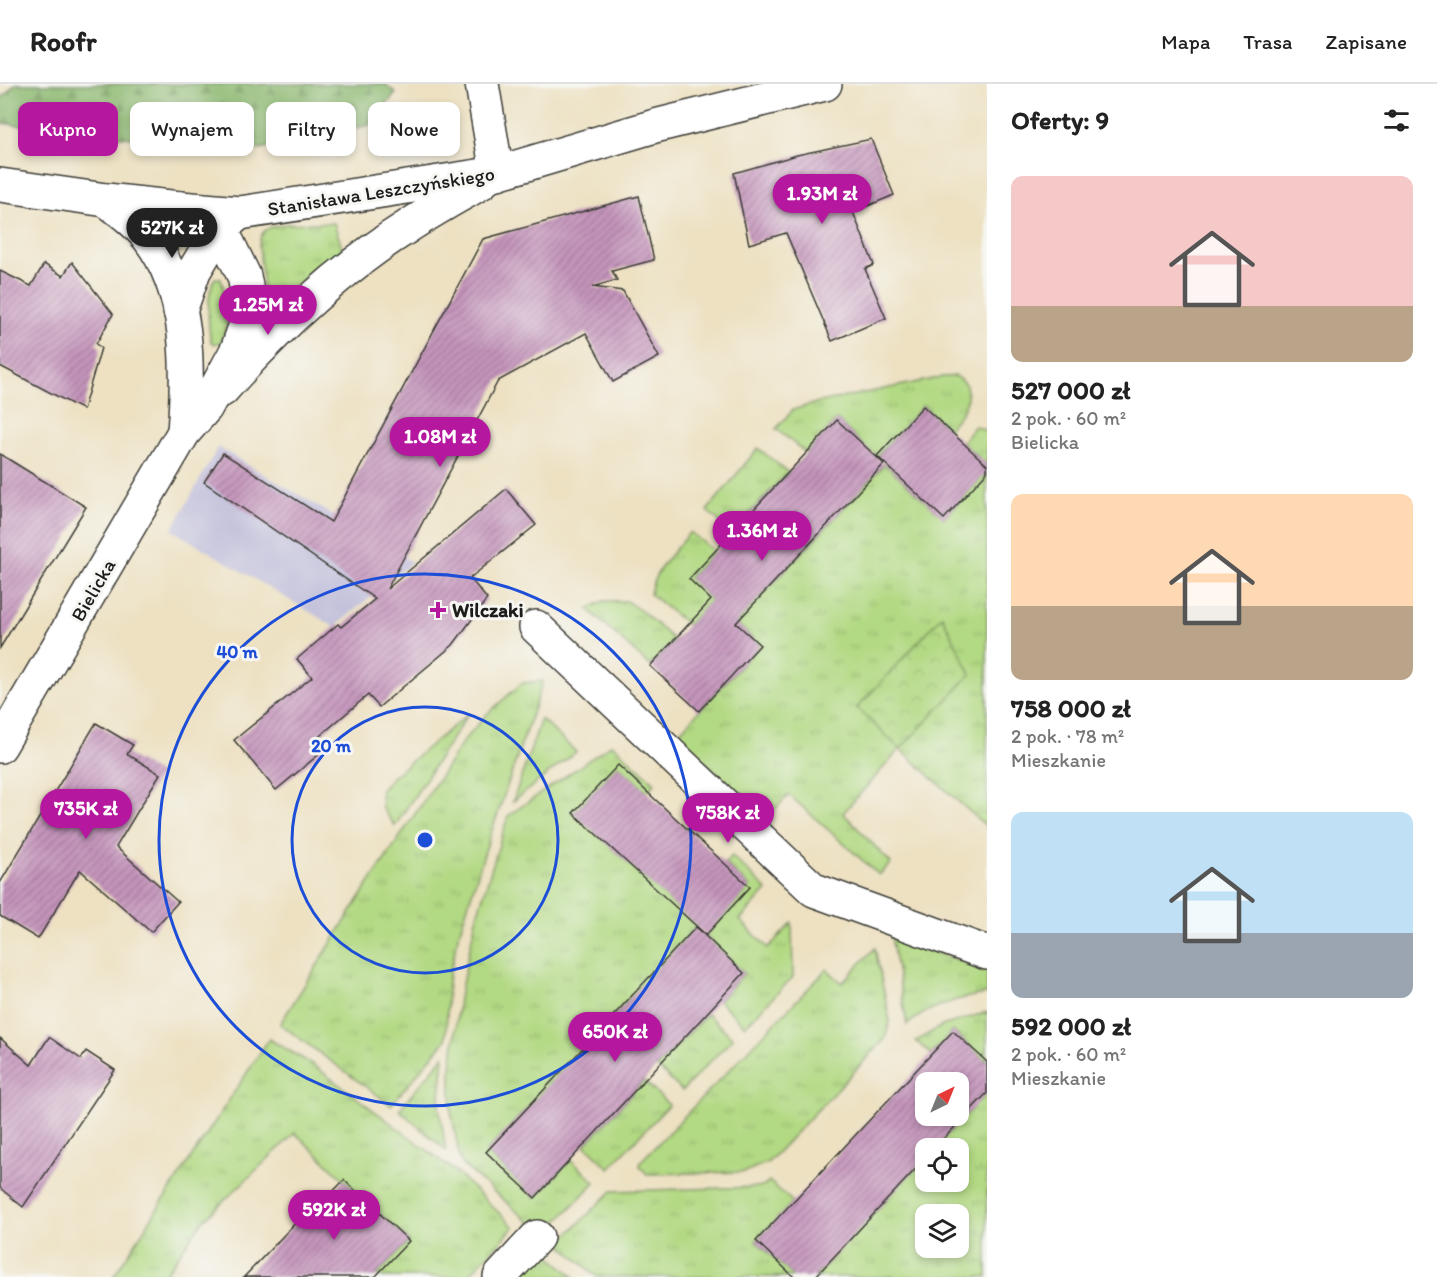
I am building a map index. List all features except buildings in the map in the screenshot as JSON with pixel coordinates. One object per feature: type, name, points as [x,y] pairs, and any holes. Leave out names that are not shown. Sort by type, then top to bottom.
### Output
[{"type":"street","points":[[206,407],[263,344],[301,308],[354,265],[405,227],[497,173],[482,84]]},
{"type":"street","name":"Stanisława Leszczyńskiego","points":[[229,222],[497,173],[655,126],[825,84]]},
{"type":"street","points":[[0,185],[106,200]]},
{"type":"street","name":"Bielicka","points":[[0,746],[184,432],[206,407],[237,350],[248,318],[248,296],[244,276],[228,243],[229,222],[201,216],[180,208],[106,200]]},
{"type":"street","name":"Bielicka","points":[[106,200],[130,218],[147,235],[160,255],[180,311],[187,350],[188,385],[184,432]]},
{"type":"street","points":[[180,311],[194,272],[229,222]]},
{"type":"street","points":[[536,627],[814,890],[987,953]]},
{"type":"street","points":[[500,1277],[537,1237]]},
{"type":"shaded area","points":[[218,447],[412,562],[335,627],[172,530]]},
{"type":"green space","points":[[15,84],[385,84],[396,93],[389,102],[368,102],[368,125],[356,128],[356,102],[266,102],[266,148],[254,150],[254,102],[130,102],[130,138],[118,136],[118,102],[18,102],[18,125],[0,123],[0,100]]},
{"type":"green space","points":[[334,223],[343,251],[292,287],[265,312],[259,245],[263,232],[280,225]]},
{"type":"green space","points":[[215,278],[221,279],[227,310],[224,334],[221,342],[215,344],[211,342],[208,309]]},
{"type":"green space","points":[[956,376],[966,385],[967,399],[961,414],[948,429],[923,406],[876,457],[837,420],[806,453],[776,429],[793,410],[816,403]]},
{"type":"green space","points":[[975,426],[987,431],[987,465],[962,442]]},
{"type":"green space","points":[[758,448],[788,472],[732,532],[707,511]]},
{"type":"green space","points":[[885,464],[944,518],[987,472],[987,827],[900,749],[843,813],[891,863],[879,875],[789,795],[766,818],[676,736],[760,645],[736,623]]},
{"type":"green space","points":[[690,532],[714,551],[689,578],[711,600],[688,625],[650,594],[660,568]]},
{"type":"green space","points":[[604,601],[626,601],[644,613],[674,640],[650,666],[588,609]]},
{"type":"green space","points":[[942,616],[971,674],[900,749],[857,708]]},
{"type":"green space","points":[[543,681],[458,937],[448,981],[446,1040],[391,1105],[280,1024],[368,885],[465,739],[487,714],[522,683]]},
{"type":"green space","points":[[468,714],[395,826],[382,808],[381,790],[391,778]]},
{"type":"green space","points":[[541,719],[576,752],[513,801]]},
{"type":"green space","points":[[612,744],[655,783],[647,792],[618,765],[574,813],[697,926],[486,1152],[535,1198],[571,1160],[595,1182],[544,1235],[460,1160],[451,1110],[451,1069],[459,998],[476,919],[508,816]]},
{"type":"green space","points":[[732,856],[767,890],[740,920],[768,948],[792,923],[793,977],[745,1026],[719,1001],[744,973],[705,936],[750,887],[725,863]]},
{"type":"green space","points":[[891,937],[987,970],[987,994],[945,1004],[907,1025]]},
{"type":"green space","points":[[875,948],[890,1021],[885,1039],[768,1162],[745,1172],[647,1174],[640,1166],[641,1161],[827,969],[842,983]]},
{"type":"green space","points":[[987,1012],[987,1062],[953,1031],[931,1054],[916,1041],[942,1026]]},
{"type":"green space","points":[[707,1014],[733,1038],[682,1091],[657,1067]]},
{"type":"green space","points":[[269,1039],[310,1063],[455,1171],[514,1227],[467,1277],[379,1277],[377,1275],[409,1241],[295,1133],[202,1222],[163,1277],[113,1277]]},
{"type":"green space","points":[[444,1056],[439,1106],[446,1150],[399,1110]]},
{"type":"green space","points":[[644,1081],[669,1105],[609,1168],[585,1145]]},
{"type":"green space","points":[[987,1093],[987,1277],[815,1277],[915,1169],[915,1192],[969,1192],[969,1138],[944,1138],[956,1126],[969,1126],[969,1112]]},
{"type":"green space","points":[[769,1181],[793,1202],[756,1241],[794,1277],[597,1277],[559,1243],[612,1191],[763,1187]]},
{"type":"green space","points":[[541,1248],[574,1277],[513,1277]]},
{"type":"place","name":"Wilczaki","points":[[438,610]]}]
